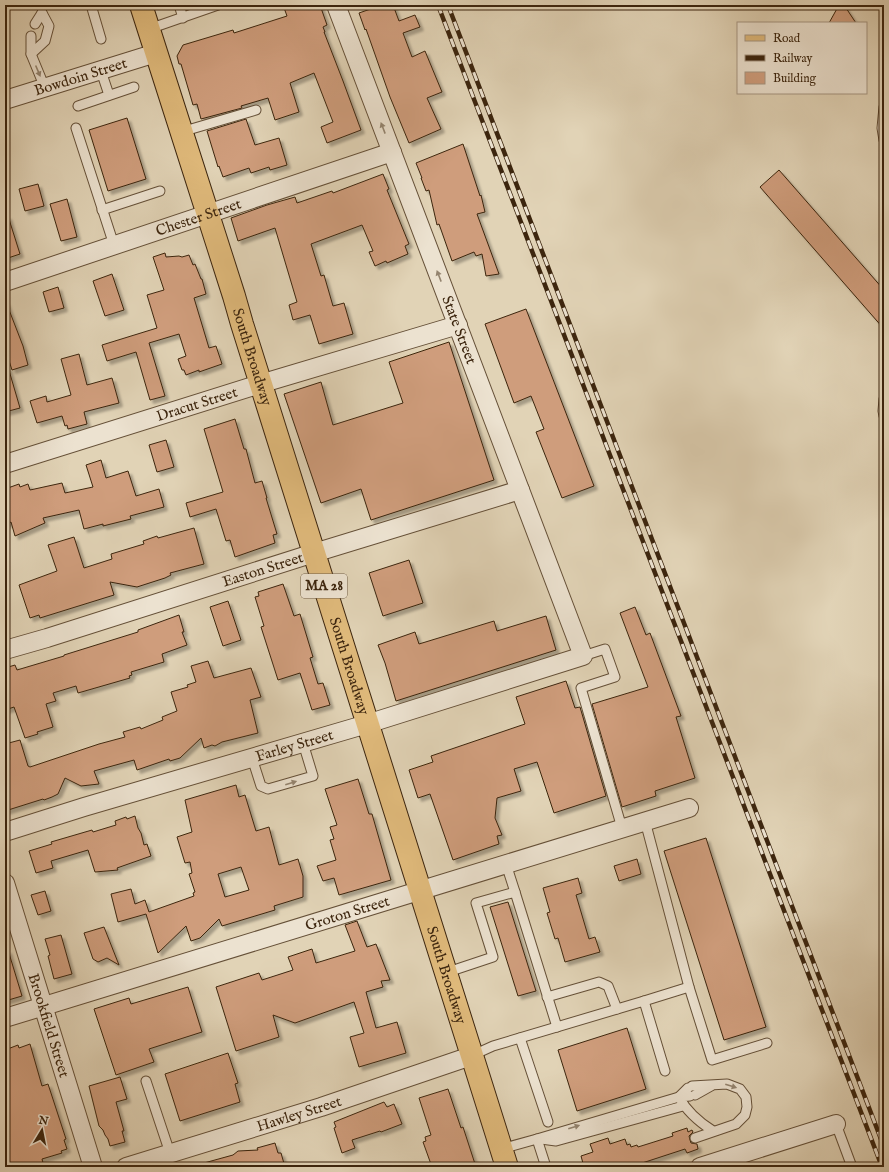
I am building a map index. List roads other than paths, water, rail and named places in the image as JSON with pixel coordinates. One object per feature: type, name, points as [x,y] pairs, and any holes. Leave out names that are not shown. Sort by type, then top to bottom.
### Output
[{"type":"main road","name":"South Broadway","points":[[141,5],[504,1158]]},
{"type":"street","name":"State Street","points":[[336,5],[583,656]]},
{"type":"street","name":"Bowdoin Street","points":[[5,100],[156,53]]},
{"type":"street","name":"Chester Street","points":[[5,282],[392,152]]},
{"type":"street","name":"Dracut Street","points":[[5,464],[260,384],[458,325]]},
{"type":"street","name":"Easton Street","points":[[5,650],[520,490]]},
{"type":"street","name":"Farley Street","points":[[5,832],[84,807],[367,724],[583,656]]},
{"type":"street","name":"Groton Street","points":[[5,1018],[689,808]]},
{"type":"street","name":"Brookfield Street","points":[[5,884],[93,1167]]},
{"type":"street","name":"Hawley Street","points":[[126,1167],[321,1106],[471,1056]]},
{"type":"street","points":[[700,1167],[836,1124]]},
{"type":"lane","points":[[91,5],[101,39]]},
{"type":"lane","points":[[179,5],[183,18]]},
{"type":"lane","points":[[149,29],[218,5]]},
{"type":"lane","points":[[39,25],[44,9]]},
{"type":"lane","points":[[31,54],[45,41],[49,26],[44,9]]},
{"type":"lane","points":[[35,37],[31,54],[45,88]]},
{"type":"lane","points":[[101,71],[109,96]]},
{"type":"lane","points":[[78,106],[134,87]]},
{"type":"lane","points":[[884,107],[882,128],[884,140]]},
{"type":"lane","points":[[181,132],[256,110]]},
{"type":"lane","points":[[76,128],[114,245]]},
{"type":"lane","points":[[102,210],[160,191]]},
{"type":"lane","points":[[884,399],[884,416]]},
{"type":"lane","points":[[583,656],[605,649],[615,677],[581,688],[622,828]]},
{"type":"lane","points":[[252,758],[262,786],[268,789],[313,776],[303,743]]},
{"type":"lane","points":[[645,821],[689,987],[712,1060],[766,1043]]},
{"type":"lane","points":[[506,864],[556,1027]]},
{"type":"lane","points":[[446,973],[493,957],[476,902],[515,892]]},
{"type":"lane","points":[[547,997],[599,982],[608,986],[617,1009]]},
{"type":"lane","points":[[471,1056],[493,1046],[689,987]]},
{"type":"lane","points":[[644,1001],[665,1071]]},
{"type":"lane","points":[[520,1038],[548,1122]]},
{"type":"lane","points":[[146,1081],[170,1153]]},
{"type":"lane","points":[[504,1158],[537,1139],[679,1097],[691,1091],[714,1084],[727,1084],[740,1089],[746,1097],[747,1108],[745,1115],[736,1124],[695,1138]]},
{"type":"lane","points":[[679,1097],[683,1106],[699,1123],[713,1131]]},
{"type":"lane","points":[[537,1139],[556,1141],[683,1106]]},
{"type":"lane","points":[[836,1124],[852,1167]]},
{"type":"lane","points":[[537,1139],[546,1167]]},
{"type":"railway","points":[[438,5],[882,1167]]},
{"type":"railway","points":[[448,5],[884,1147]]}]
